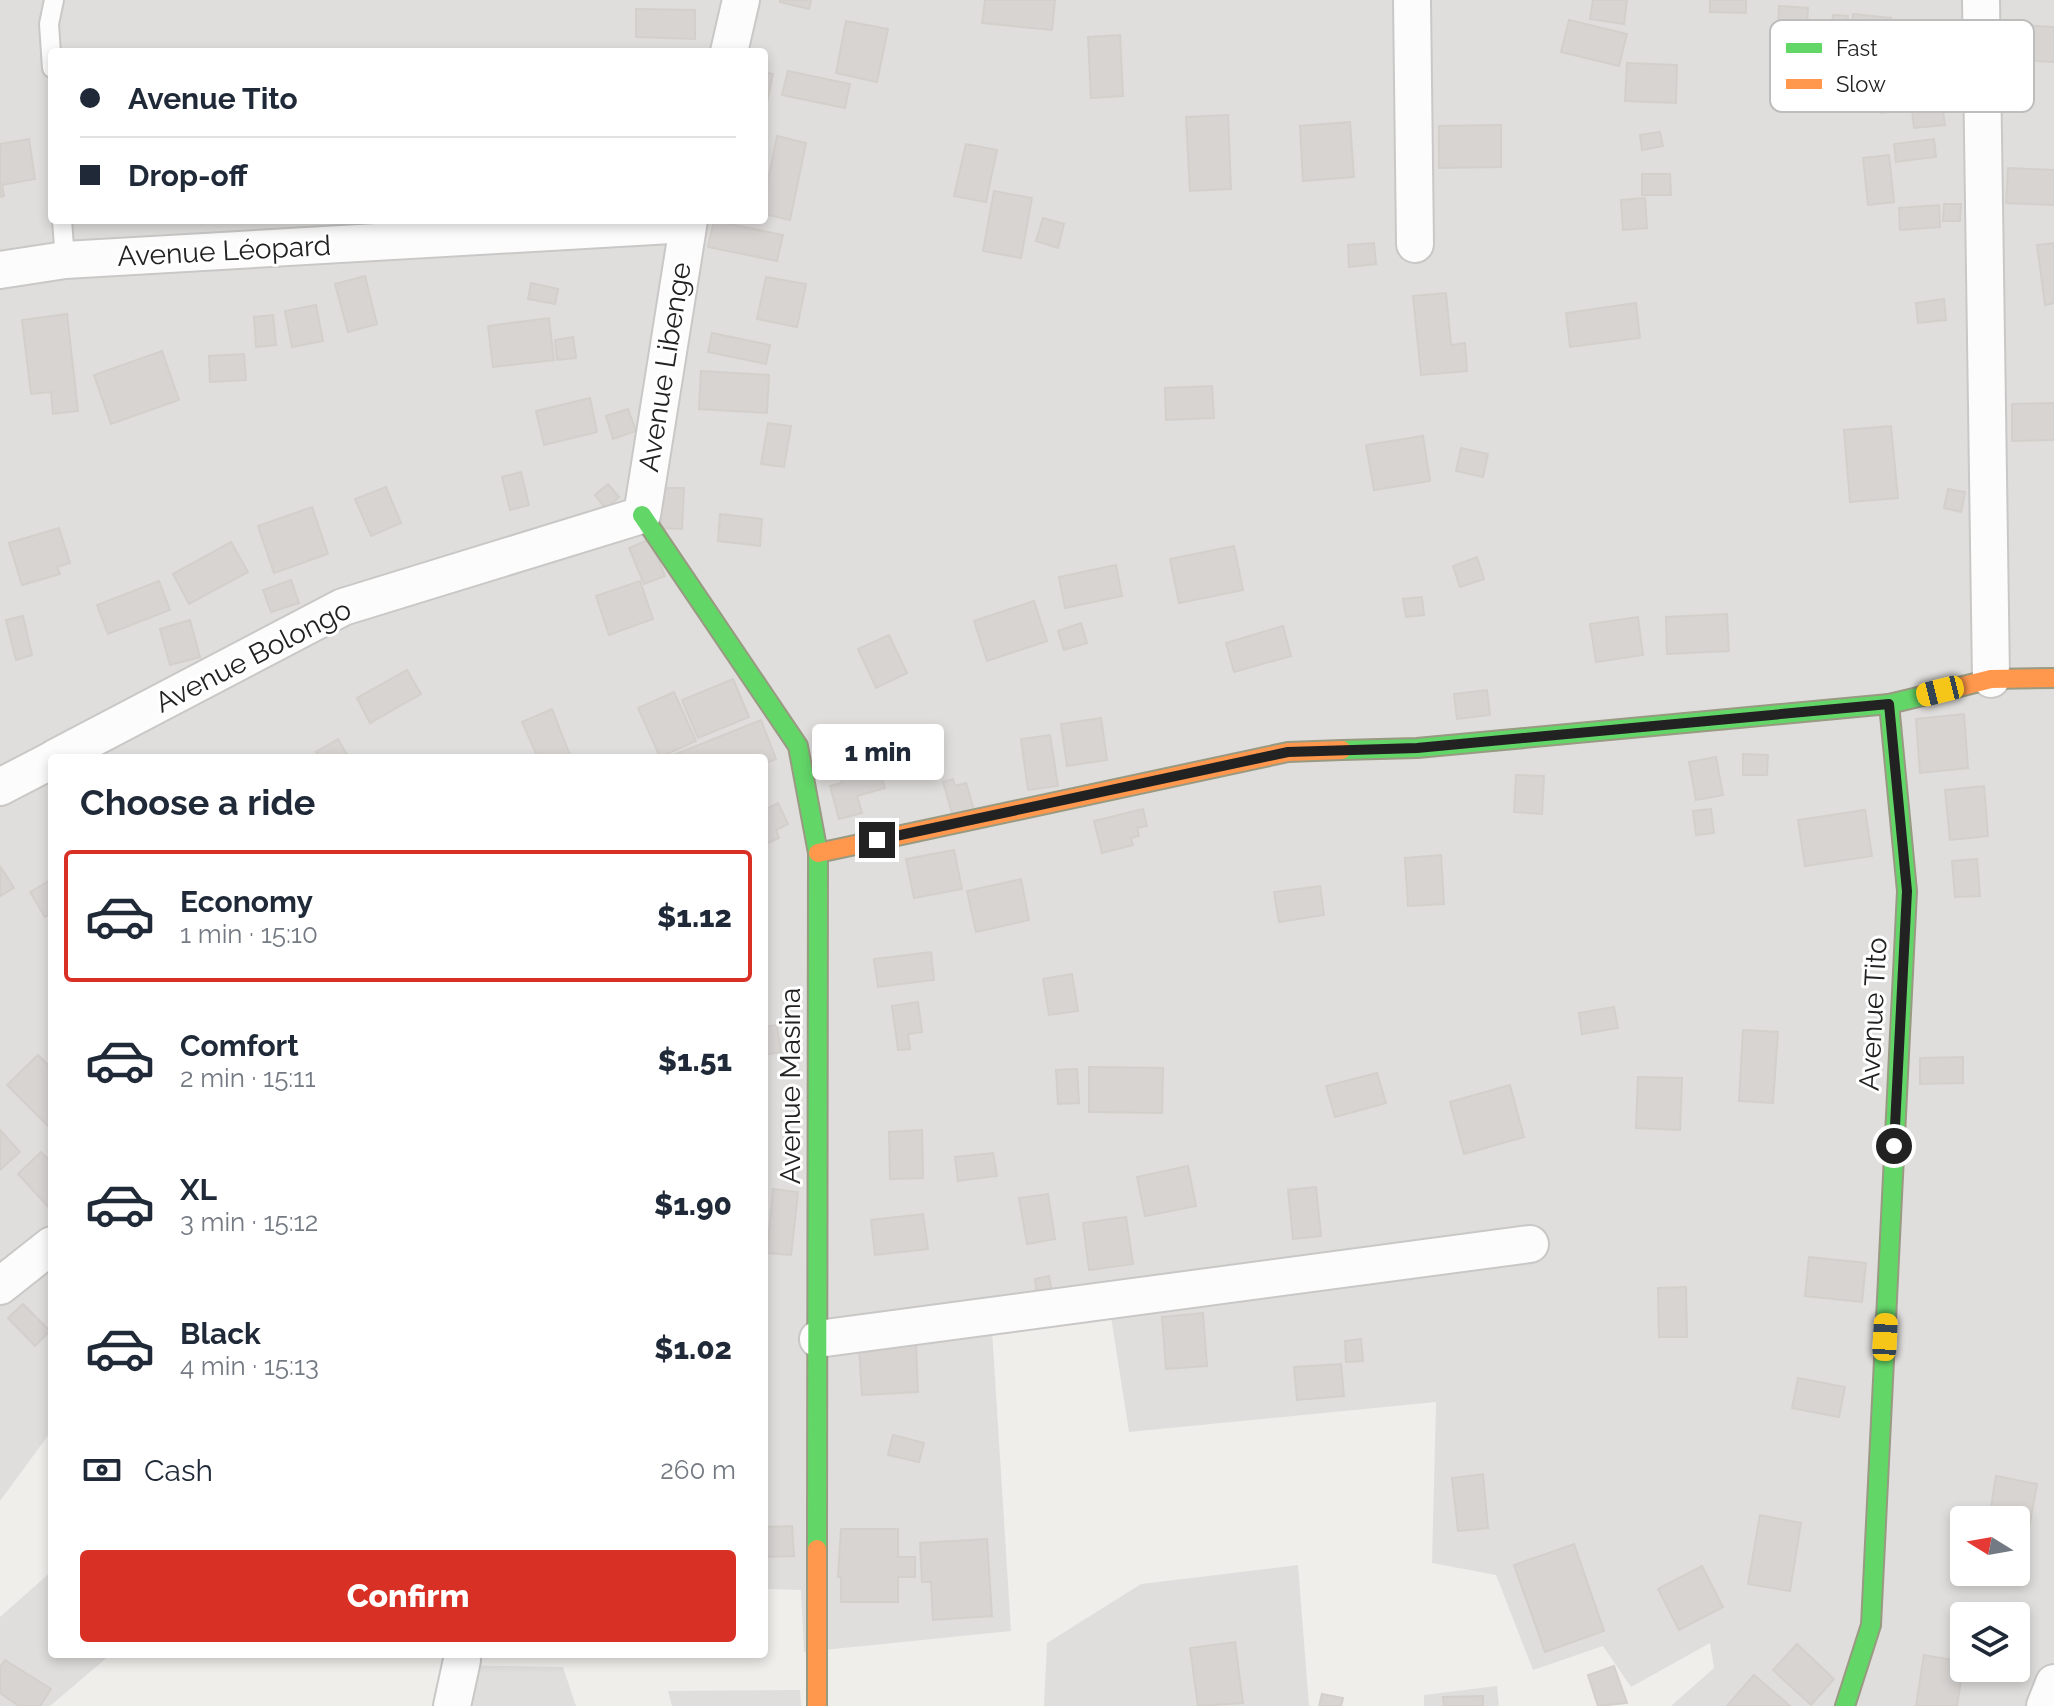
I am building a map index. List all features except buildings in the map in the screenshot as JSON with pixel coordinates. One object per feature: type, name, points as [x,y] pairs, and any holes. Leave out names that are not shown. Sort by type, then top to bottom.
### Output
[{"type":"street","points":[[730,48],[741,0]]},
{"type":"street","points":[[1412,0],[1415,244]]},
{"type":"street","points":[[1981,0],[1981,20]]},
{"type":"street","points":[[1983,112],[1991,679]]},
{"type":"street","name":"Avenue Léopard","points":[[0,270],[65,260],[655,224]]},
{"type":"street","name":"Avenue Libenge","points":[[642,515],[688,224]]},
{"type":"street","name":"Avenue Bolongo","points":[[63,754],[343,607],[642,515]]},
{"type":"street","name":"Avenue Masina","points":[[642,515],[798,746],[818,853],[817,1706]]},
{"type":"street","points":[[818,853],[1288,752],[1417,748],[1889,704],[1991,679],[2054,678]]},
{"type":"street","name":"Avenue Tito","points":[[1845,1706],[1871,1625],[1907,891],[1889,704]]},
{"type":"street","name":"Avenue Bolongo","points":[[0,787],[48,762]]},
{"type":"street","points":[[818,1339],[1530,1244]]},
{"type":"street","points":[[0,1286],[48,1248]]},
{"type":"street","points":[[452,1706],[462,1660]]},
{"type":"street","points":[[2045,1706],[2054,1683]]},
{"type":"lane","points":[[51,48],[49,24],[54,0]]},
{"type":"lane","points":[[62,224],[65,260]]},
{"type":"shaded area","points":[[0,0],[2054,0],[2054,1706],[1671,1706],[1714,1668],[1710,1643],[1631,1687],[1603,1646],[1533,1670],[1496,1575],[1432,1563],[1436,1402],[1129,1432],[1111,1317],[992,1330],[1011,1631],[804,1652],[801,1590],[768,1589],[768,754],[48,754],[48,1435],[0,1501]]},
{"type":"shaded area","points":[[1298,1565],[1309,1706],[1044,1706],[1047,1643],[1141,1584]]},
{"type":"shaded area","points":[[48,1575],[48,1658],[106,1658],[50,1706],[0,1706],[0,1617]]},
{"type":"shaded area","points":[[444,1665],[563,1667],[576,1706],[435,1706]]},
{"type":"shaded area","points":[[1497,1686],[1499,1706],[1424,1706],[1424,1695]]},
{"type":"shaded area","points":[[800,1690],[801,1706],[672,1706],[668,1691]]},
{"type":"traffic: fast","points":[[642,515],[798,746],[818,853],[817,1549]]},
{"type":"traffic: fast","points":[[1342,750],[1417,748],[1889,704],[1935,693]]},
{"type":"traffic: fast","points":[[1845,1706],[1871,1625],[1907,891],[1889,704]]},
{"type":"traffic: slow","points":[[1935,693],[1991,679],[2054,678]]},
{"type":"traffic: slow","points":[[818,853],[1288,752],[1342,750]]},
{"type":"traffic: slow","points":[[817,1549],[817,1706]]},
{"type":"route","points":[[877,840],[1288,752],[1417,748],[1889,704],[1907,891],[1894,1146]]}]
